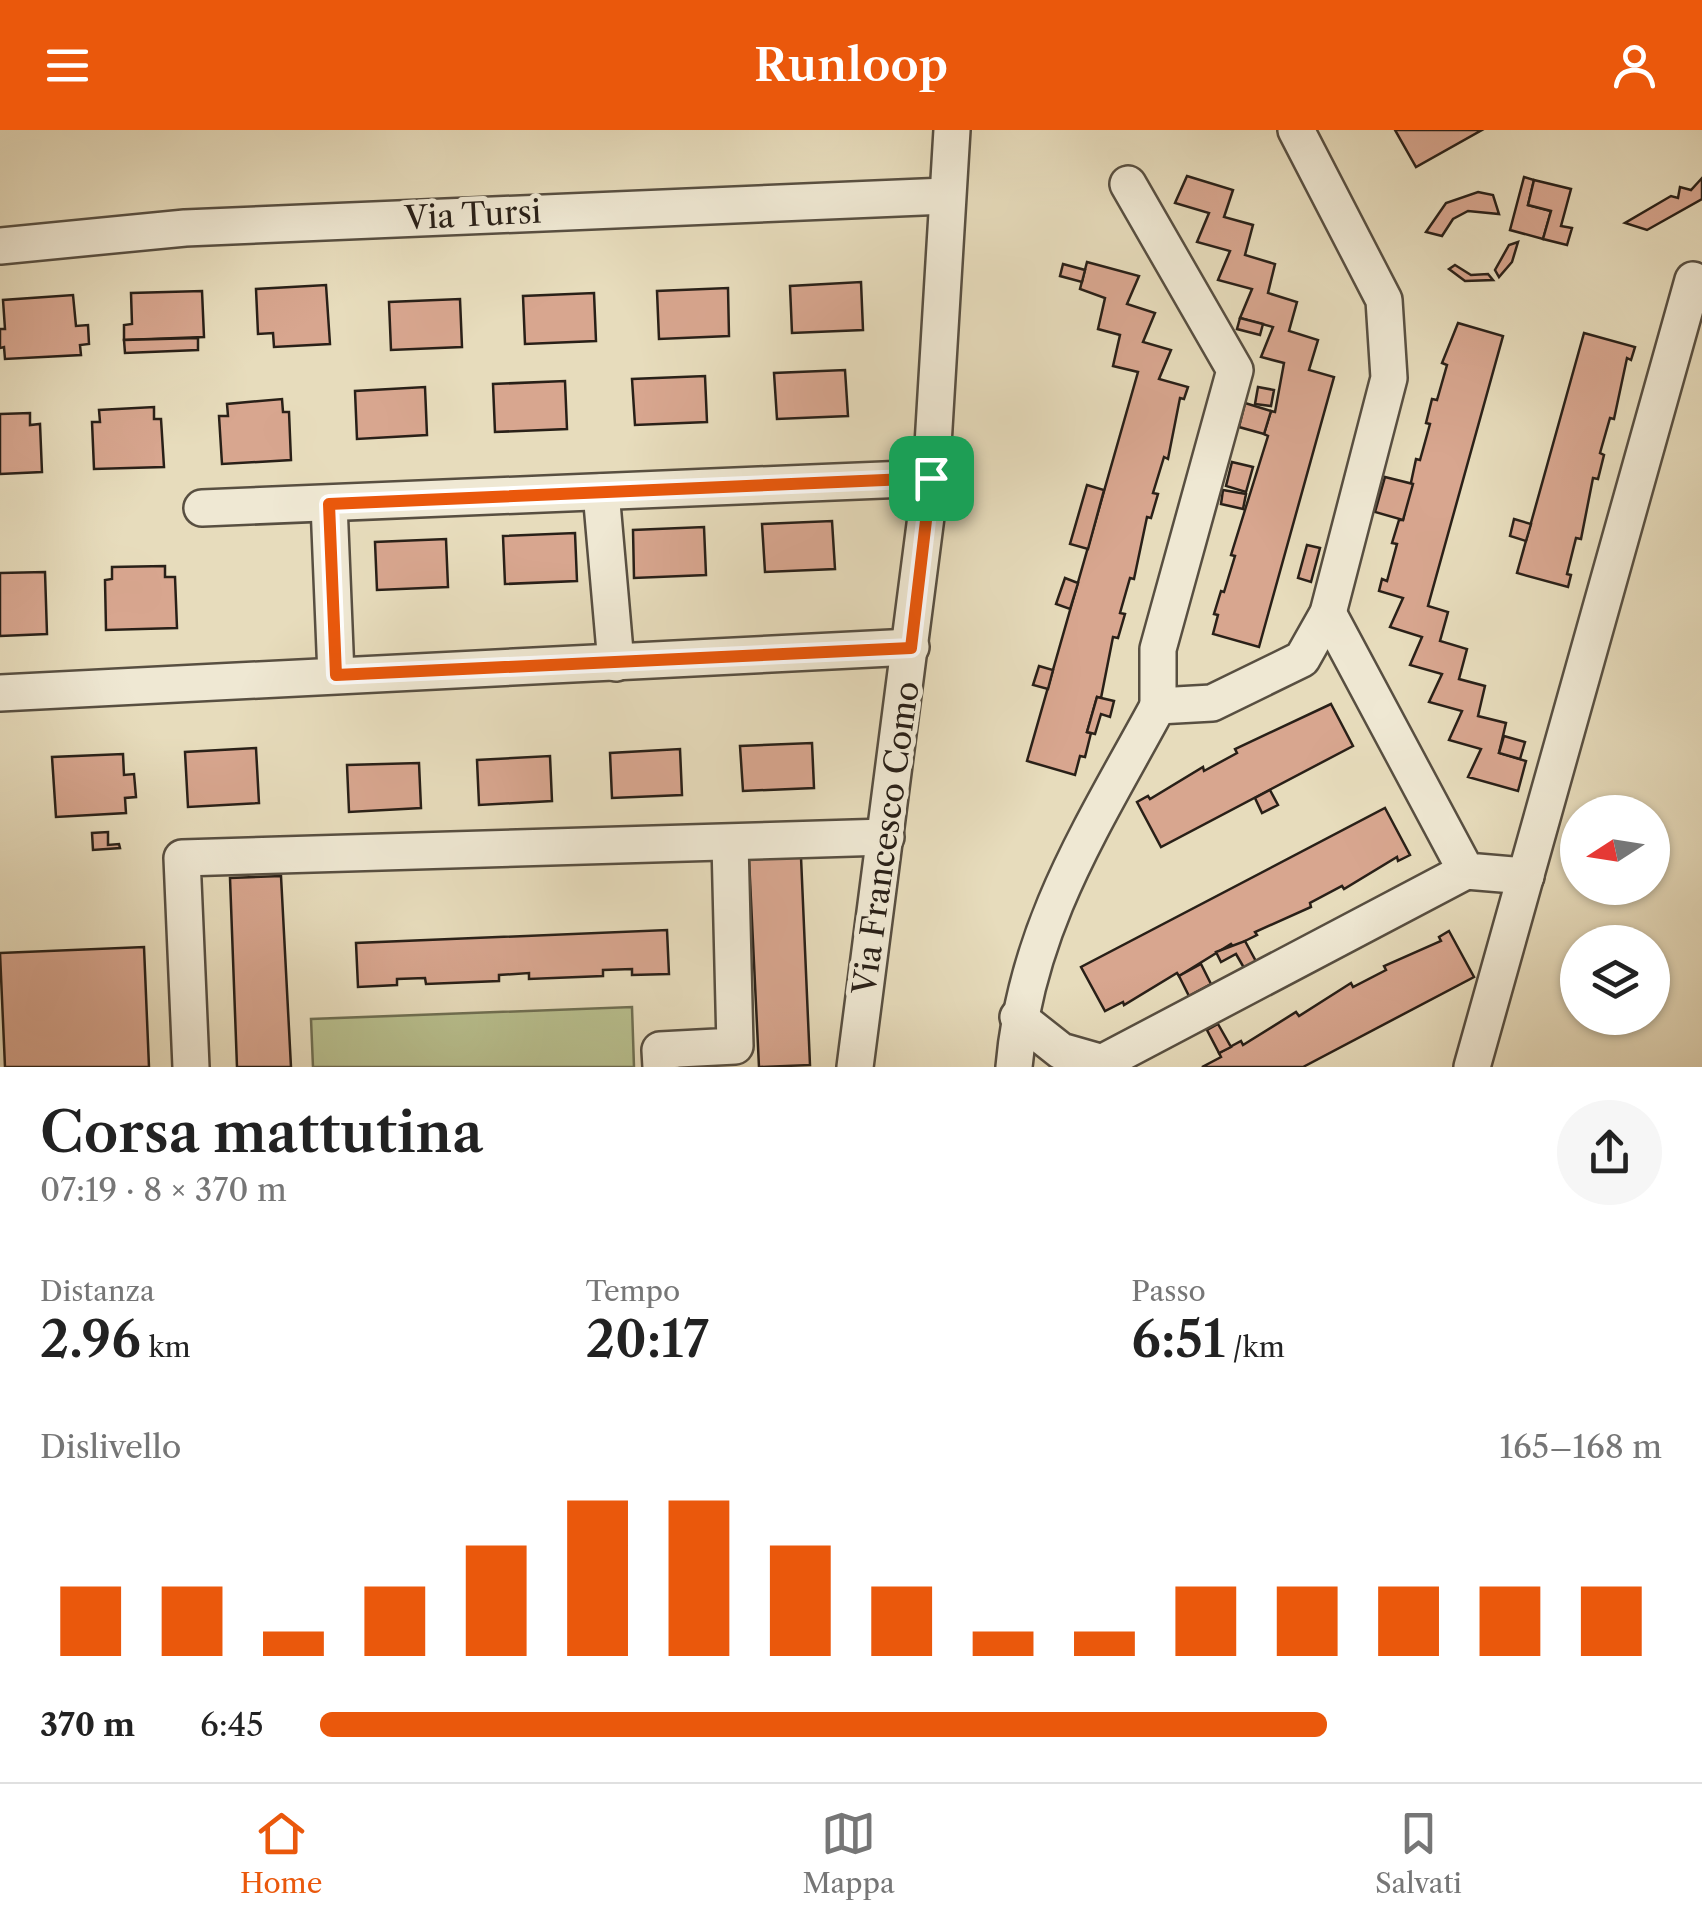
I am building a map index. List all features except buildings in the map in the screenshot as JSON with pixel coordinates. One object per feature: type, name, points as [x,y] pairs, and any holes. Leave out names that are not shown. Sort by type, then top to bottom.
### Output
[{"type":"street","name":"Via Francesco Como","points":[[855,1067],[931,478],[952,130]]},
{"type":"street","points":[[1158,706],[1212,702],[1302,659],[1328,613],[1389,378],[1384,300],[1296,130]]},
{"type":"street","points":[[1014,1067],[1018,1017],[1052,904],[1158,706],[1158,649],[1235,370],[1128,184]]},
{"type":"street","name":"Via Tursi","points":[[0,246],[185,228],[946,196]]},
{"type":"street","points":[[1472,1067],[1693,280]]},
{"type":"street","points":[[202,508],[931,478]]},
{"type":"street","points":[[601,492],[616,662]]},
{"type":"street","points":[[329,504],[336,675]]},
{"type":"street","points":[[1328,613],[1466,871]]},
{"type":"street","points":[[0,693],[911,648]]},
{"type":"street","points":[[191,1067],[182,858],[886,837]]},
{"type":"street","points":[[661,1067],[660,1050],[736,1057],[730,843]]},
{"type":"street","points":[[1018,1017],[1061,1052],[1098,1065],[1466,871],[1526,876]]},
{"type":"green space","points":[[632,1007],[634,1067],[313,1067],[311,1019]]},
{"type":"route","points":[[931,478],[911,648],[336,675],[329,504],[931,478]]}]
